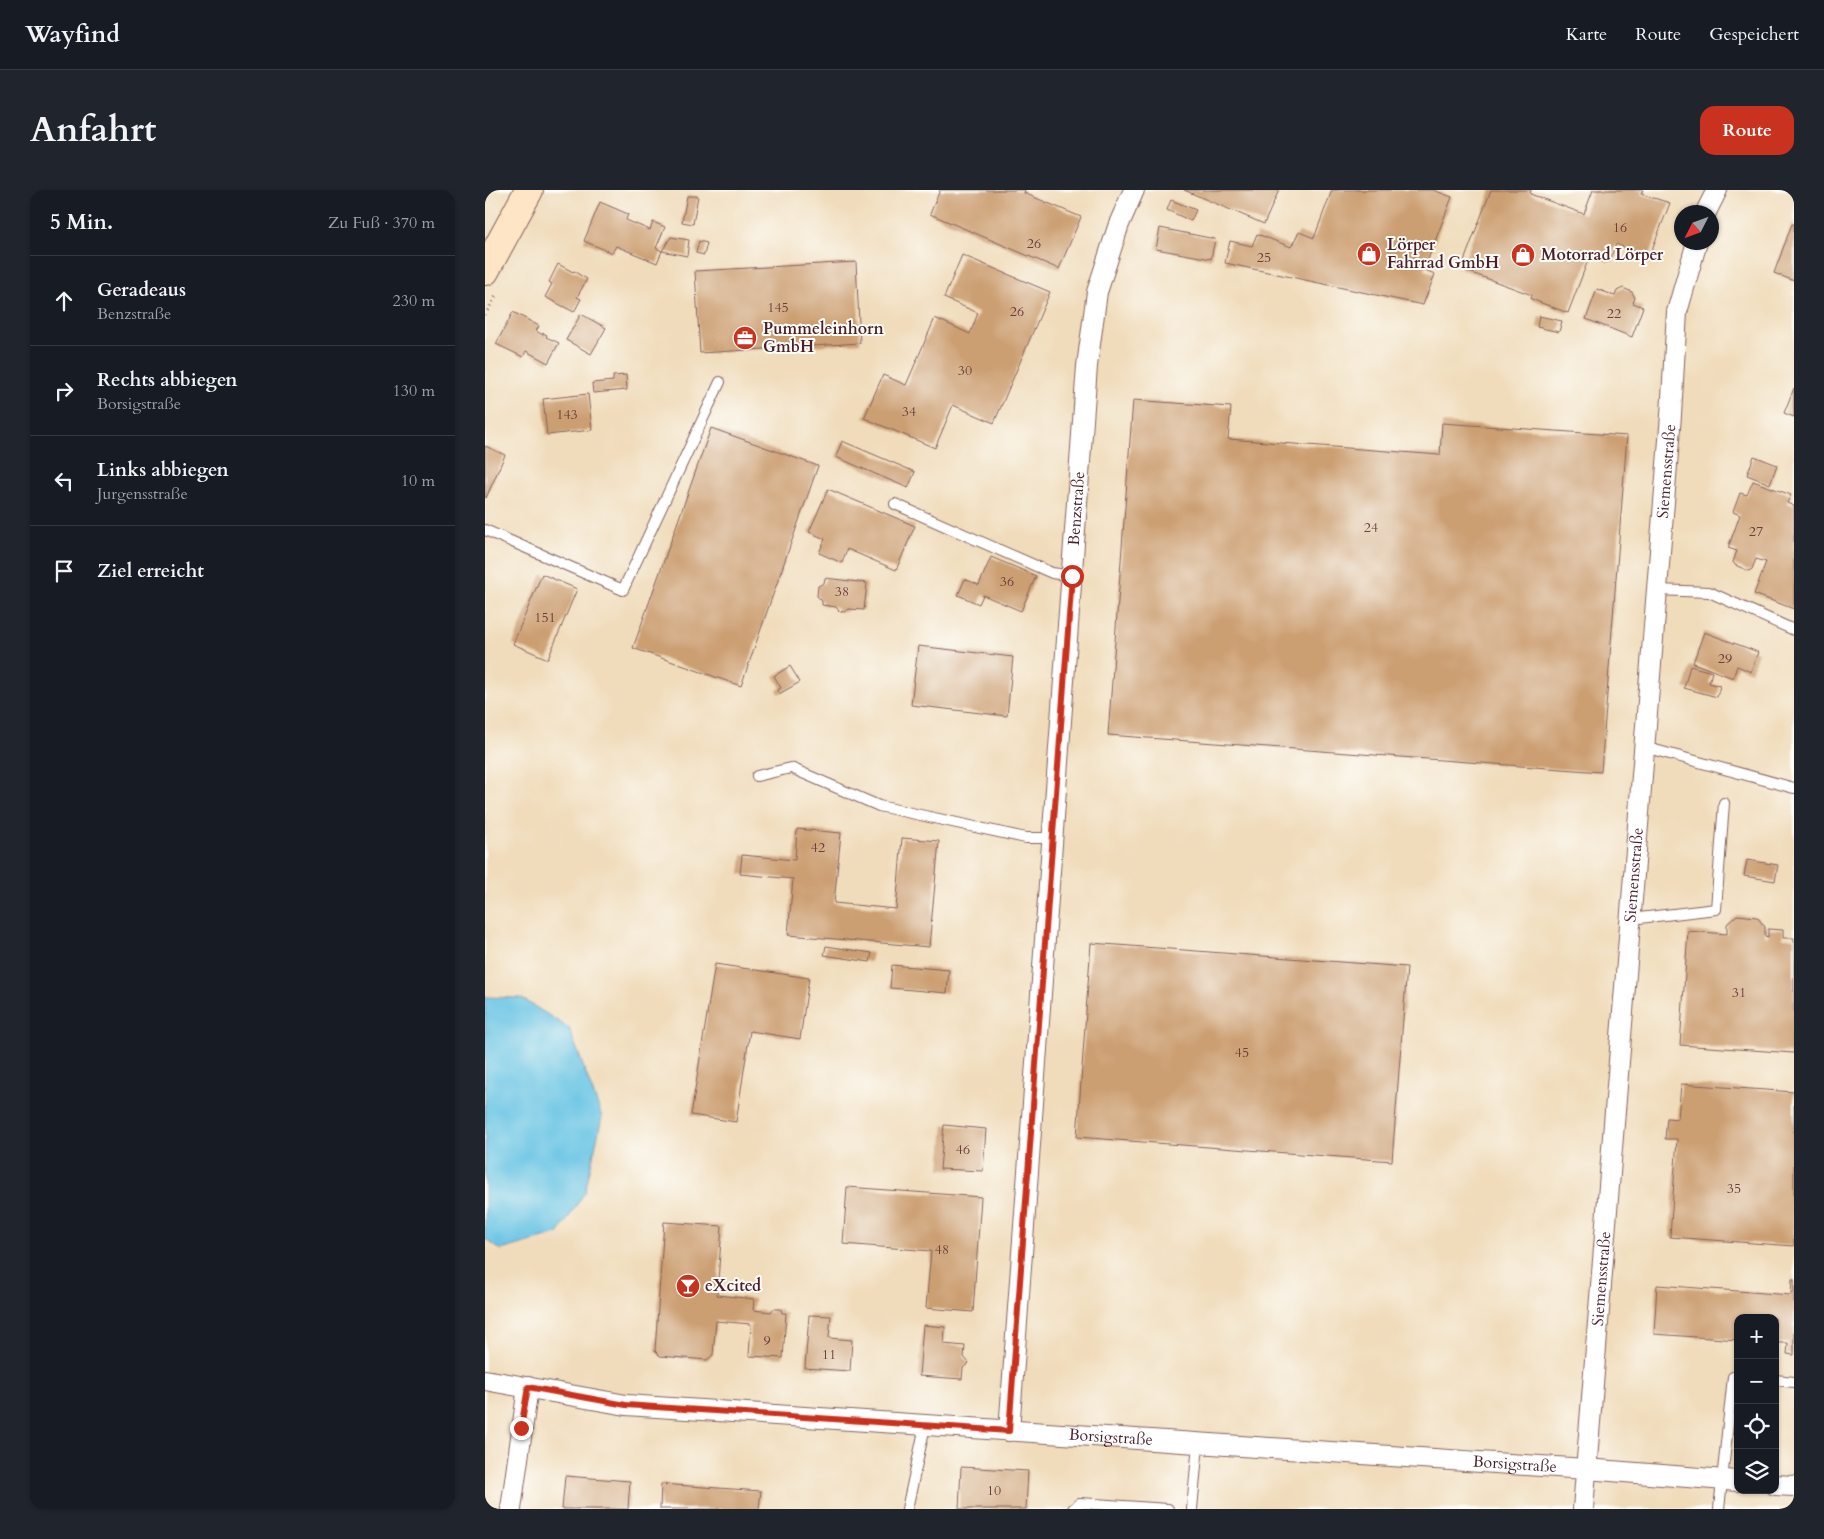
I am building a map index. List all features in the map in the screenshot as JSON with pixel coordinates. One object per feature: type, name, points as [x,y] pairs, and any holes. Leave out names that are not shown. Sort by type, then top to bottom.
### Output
[{"type":"street","points":[[485,271],[529,190]]},
{"type":"street","name":"Benzstraße","points":[[1009,1431],[1087,366],[1097,292],[1119,224],[1134,190]]},
{"type":"street","points":[[1710,205],[1717,190]]},
{"type":"street","name":"Siemensstraße","points":[[1583,1509],[1645,747],[1677,312],[1695,250]]},
{"type":"street","name":"Borsigstraße","points":[[485,1380],[626,1405],[1586,1469],[1730,1481]]},
{"type":"street","points":[[511,1509],[528,1387]]},
{"type":"street","points":[[1779,1485],[1794,1486]]},
{"type":"lane","points":[[485,530],[623,590],[720,382]]},
{"type":"lane","points":[[895,504],[1052,573],[1072,576]]},
{"type":"lane","points":[[1657,590],[1709,592],[1794,630]]},
{"type":"lane","points":[[1645,747],[1794,788]]},
{"type":"lane","points":[[757,776],[791,768],[879,806],[1026,838],[1053,838]]},
{"type":"lane","points":[[1631,919],[1716,909],[1724,803]]},
{"type":"lane","points":[[1719,1509],[1730,1481],[1734,1377]]},
{"type":"lane","points":[[1779,1380],[1794,1382]]},
{"type":"lane","points":[[907,1509],[925,1426]]},
{"type":"lane","points":[[1192,1509],[1198,1444]]},
{"type":"lane","points":[[1073,1509],[1080,1503],[1168,1509]]},
{"type":"water","points":[[485,997],[521,998],[569,1028],[602,1117],[585,1192],[558,1234],[501,1250],[485,1239]]},
{"type":"building","points":[[940,190],[1025,190],[1024,193],[1081,217],[1059,269],[930,214]]},
{"type":"building","points":[[1184,190],[1279,190],[1264,224]]},
{"type":"building","name":"Lörper Fahrrad GmbH","points":[[1332,190],[1433,190],[1452,197],[1424,270],[1435,274],[1423,305],[1225,263],[1230,241],[1252,246],[1257,234],[1291,247],[1299,232],[1314,238]]},
{"type":"building","points":[[1491,190],[1531,190],[1530,194],[1584,214],[1593,190],[1643,190],[1641,194],[1670,203],[1649,257],[1616,244],[1609,262],[1590,255],[1568,313],[1531,299],[1532,295],[1461,269]]},
{"type":"building","points":[[687,196],[698,196],[693,224],[682,222]]},
{"type":"building","points":[[1171,200],[1196,210],[1191,221],[1167,210]]},
{"type":"building","points":[[600,202],[628,214],[626,220],[650,230],[653,222],[665,227],[656,248],[662,251],[657,263],[616,246],[612,253],[584,241]]},
{"type":"building","points":[[1792,224],[1794,224],[1794,281],[1774,273]]},
{"type":"building","points":[[1160,228],[1215,239],[1211,259],[1156,249]]},
{"type":"building","points":[[671,237],[689,240],[687,256],[662,251]]},
{"type":"building","points":[[699,241],[707,243],[704,255],[696,253]]},
{"type":"building","points":[[962,255],[1050,292],[994,423],[953,405],[935,448],[864,418],[883,375],[906,385],[935,318],[970,334],[978,313],[944,298]]},
{"type":"building","points":[[856,262],[860,343],[700,353],[695,271]]},
{"type":"building","points":[[558,264],[587,279],[577,297],[581,299],[574,312],[545,297],[552,284],[549,282]]},
{"type":"building","points":[[1623,288],[1632,292],[1635,298],[1633,303],[1643,307],[1632,337],[1586,319],[1597,289],[1615,296],[1617,291]]},
{"type":"building","points":[[513,312],[539,326],[536,331],[547,335],[546,337],[559,343],[548,363],[526,351],[523,357],[496,344]]},
{"type":"building","points":[[581,314],[606,328],[591,354],[566,340]]},
{"type":"building","points":[[1539,316],[1562,321],[1559,332],[1537,327]]},
{"type":"building","points":[[626,375],[627,390],[593,393],[592,383],[613,381],[613,376]]},
{"type":"building","points":[[1794,388],[1794,417],[1784,413]]},
{"type":"building","points":[[588,394],[592,430],[547,435],[543,399]]},
{"type":"building","points":[[1133,400],[1231,407],[1228,439],[1440,455],[1442,423],[1627,436],[1601,772],[1108,735]]},
{"type":"building","points":[[711,428],[818,466],[741,686],[633,648]]},
{"type":"building","points":[[842,441],[915,472],[908,488],[836,457]]},
{"type":"building","points":[[485,446],[505,455],[486,498],[485,497]]},
{"type":"building","points":[[1754,456],[1777,465],[1770,484],[1747,475]]},
{"type":"building","points":[[1753,481],[1791,495],[1787,503],[1794,506],[1794,609],[1754,594],[1766,562],[1756,559],[1752,569],[1749,571],[1735,565],[1733,562],[1737,551],[1728,548],[1740,515],[1733,512],[1740,493],[1747,495]]},
{"type":"building","points":[[828,489],[915,526],[896,570],[847,549],[842,563],[819,553],[825,539],[809,532]]},
{"type":"building","points":[[991,557],[1036,576],[1021,611],[983,595],[979,604],[958,595],[965,579],[979,585]]},
{"type":"building","points":[[542,574],[577,589],[548,659],[513,644]]},
{"type":"building","points":[[825,578],[867,583],[864,610],[849,609],[845,612],[839,611],[836,607],[822,605],[822,601],[817,596],[818,586],[824,583]]},
{"type":"building","points":[[1704,632],[1758,652],[1751,672],[1737,666],[1733,678],[1693,663]]},
{"type":"building","points":[[918,646],[1013,657],[1007,716],[911,705]]},
{"type":"building","points":[[790,666],[800,682],[779,694],[777,690],[781,688],[774,676]]},
{"type":"building","points":[[1690,666],[1712,672],[1709,683],[1720,686],[1717,697],[1684,688]]},
{"type":"building","points":[[797,829],[841,833],[834,903],[896,909],[902,838],[939,841],[929,947],[788,935],[793,879],[740,874],[742,855],[795,860]]},
{"type":"building","points":[[1747,860],[1778,865],[1775,881],[1744,876]]},
{"type":"building","points":[[1737,915],[1757,917],[1765,927],[1765,936],[1768,937],[1768,929],[1783,930],[1783,938],[1794,938],[1794,1053],[1680,1045],[1688,931],[1727,934],[1727,924]]},
{"type":"building","points":[[1091,943],[1407,967],[1392,1161],[1077,1137]]},
{"type":"building","points":[[826,946],[872,953],[870,962],[824,955]]},
{"type":"building","points":[[715,964],[809,978],[800,1039],[750,1031],[736,1122],[691,1115]]},
{"type":"building","points":[[892,965],[949,970],[947,993],[890,988]]},
{"type":"building","points":[[1681,1084],[1794,1092],[1794,1246],[1670,1237],[1677,1139],[1665,1139],[1667,1118],[1678,1119]]},
{"type":"building","points":[[944,1125],[986,1129],[983,1171],[940,1169]]},
{"type":"building","points":[[847,1187],[981,1197],[973,1312],[926,1308],[931,1251],[843,1244]]},
{"type":"building","points":[[664,1222],[722,1226],[717,1295],[754,1299],[753,1310],[771,1312],[773,1309],[781,1309],[782,1313],[786,1313],[783,1358],[749,1356],[751,1324],[716,1321],[713,1355],[707,1360],[660,1356],[655,1351]]},
{"type":"building","points":[[1792,1279],[1794,1279],[1794,1355],[1787,1354],[1788,1343],[1779,1343],[1779,1314],[1734,1314],[1734,1340],[1654,1334],[1657,1285],[1791,1295]]},
{"type":"building","points":[[809,1315],[831,1316],[829,1338],[852,1340],[850,1371],[805,1368]]},
{"type":"building","points":[[923,1325],[945,1327],[944,1344],[965,1346],[964,1357],[969,1363],[963,1368],[962,1379],[919,1376]]},
{"type":"building","points":[[961,1467],[1028,1471],[1026,1509],[959,1509]]},
{"type":"building","points":[[565,1476],[630,1481],[628,1509],[562,1509]]},
{"type":"building","points":[[661,1484],[761,1491],[759,1509],[660,1509]]},
{"type":"place","name":"Lörper Fahrrad GmbH","points":[[1369,254]]},
{"type":"place","name":"Motorrad Lörper","points":[[1523,255]]},
{"type":"place","name":"Pummeleinhorn GmbH","points":[[745,338]]},
{"type":"place","name":"eXcited","points":[[688,1286]]},
{"type":"route","points":[[521,1428],[528,1387],[626,1405],[1009,1431],[1072,576]]}]
